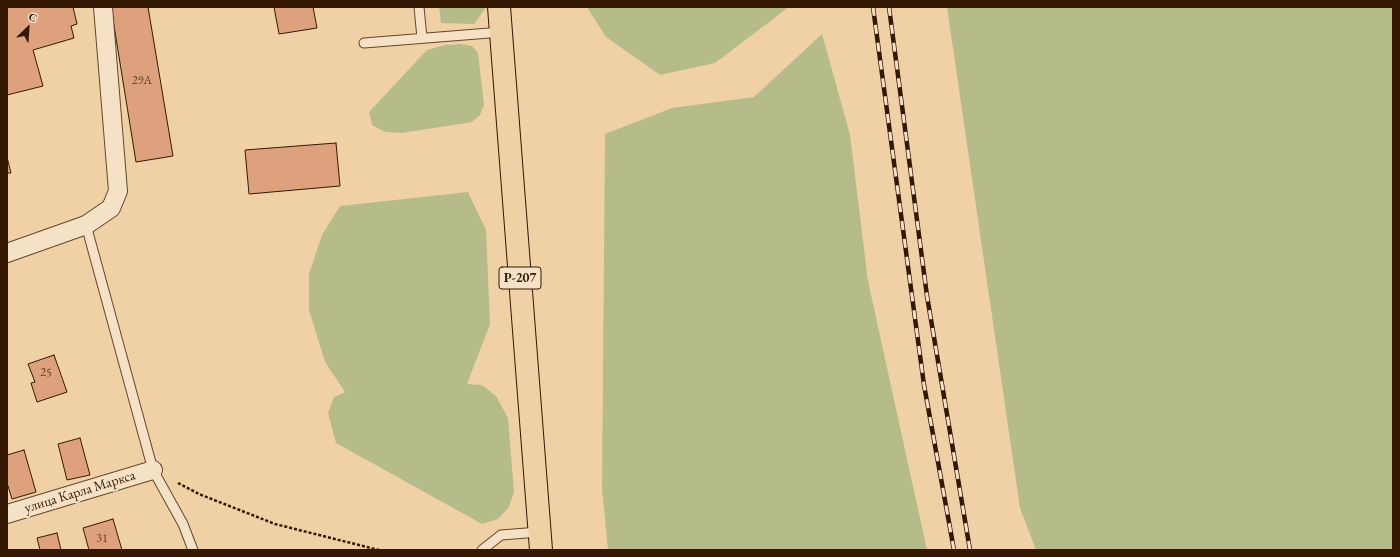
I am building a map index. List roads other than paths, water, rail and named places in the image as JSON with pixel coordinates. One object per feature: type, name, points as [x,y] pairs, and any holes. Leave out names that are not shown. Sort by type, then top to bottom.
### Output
[{"type":"main road","name":"Р-207","points":[[499,7],[540,541]]},
{"type":"street","points":[[7,253],[86,225],[111,208],[118,191],[103,7]]},
{"type":"street","name":"улица Карла Маркса","points":[[7,514],[153,470]]},
{"type":"lane","points":[[419,7],[422,38]]},
{"type":"lane","points":[[364,43],[502,32]]},
{"type":"lane","points":[[86,225],[153,470],[183,524],[193,550]]},
{"type":"lane","points":[[482,550],[501,535],[540,541]]},
{"type":"railway","points":[[873,7],[924,385],[954,550]]},
{"type":"railway","points":[[889,7],[927,296],[970,550]]}]
